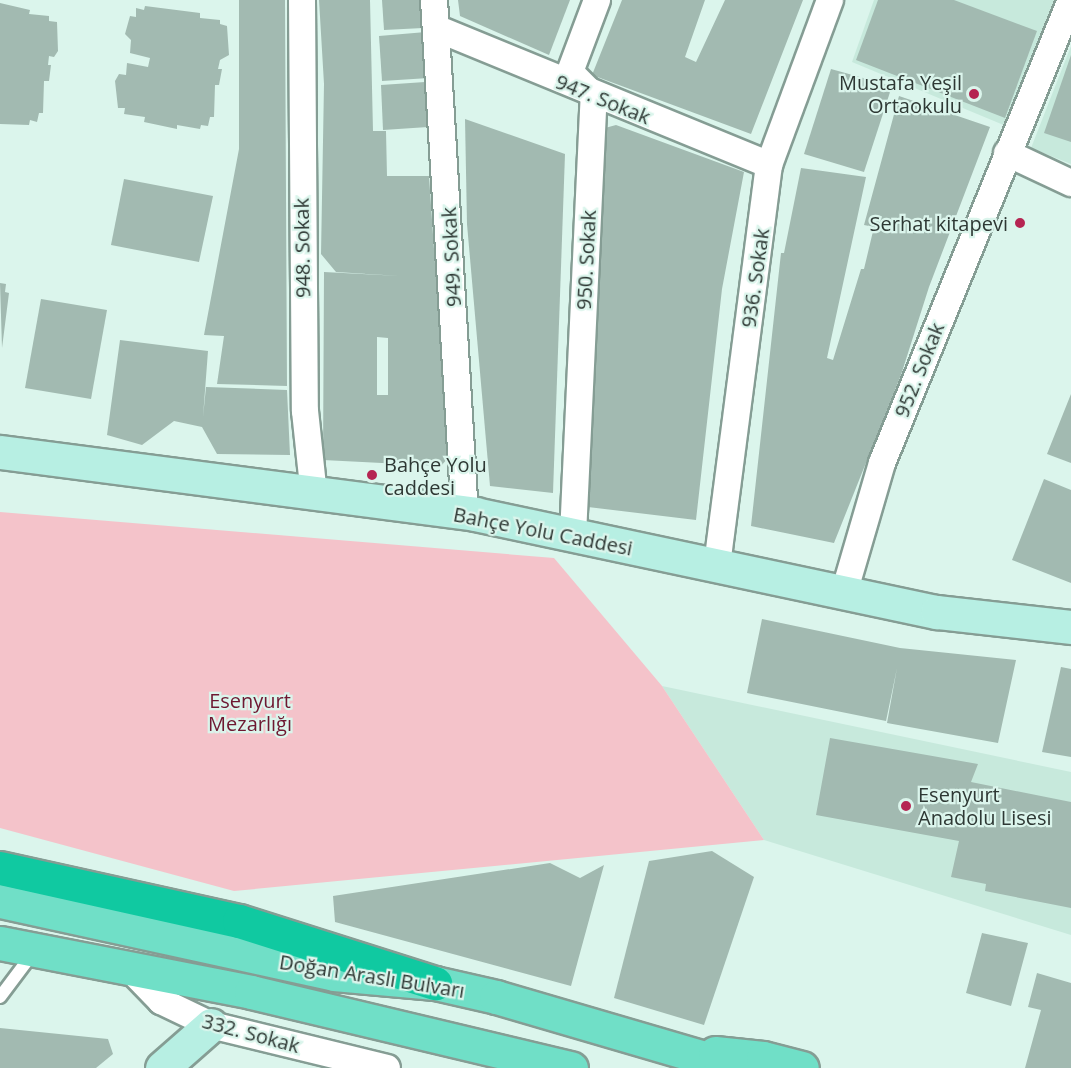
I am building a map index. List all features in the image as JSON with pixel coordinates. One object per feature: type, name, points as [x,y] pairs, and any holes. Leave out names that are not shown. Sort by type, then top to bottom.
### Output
[{"type":"highway","points":[[0,868],[150,899],[324,945],[435,983]]},
{"type":"main road","name":"Bahçe Yolu Caddesi","points":[[4,451],[465,515],[573,535],[937,612],[1071,627]]},
{"type":"main road","name":"Doğan Araslı Bulvarı","points":[[0,901],[334,974],[435,983],[684,1050],[739,1068]]},
{"type":"main road","name":"Doğan Araslı Bulvarı","points":[[0,942],[251,992],[571,1068]]},
{"type":"main road","points":[[162,1068],[211,1025]]},
{"type":"main road","points":[[684,1050],[764,1058],[802,1068]]},
{"type":"street","name":"948. Sokak","points":[[302,0],[305,411],[314,495]]},
{"type":"street","name":"949. Sokak","points":[[434,0],[438,29],[465,515]]},
{"type":"street","points":[[594,96],[570,72],[597,0]]},
{"type":"street","name":"936. Sokak","points":[[717,565],[770,165],[830,0]]},
{"type":"street","name":"952. Sokak","points":[[844,592],[882,463],[1071,1]]},
{"type":"street","name":"947. Sokak","points":[[438,29],[594,96],[770,165]]},
{"type":"street","name":"950. Sokak","points":[[573,535],[594,96]]},
{"type":"street","points":[[1007,153],[1071,183]]},
{"type":"street","name":"332. Sokak","points":[[129,969],[161,1001],[211,1025],[387,1068]]},
{"type":"lane","points":[[0,998],[35,950]]},
{"type":"shaded area","name":"Mustafa Yeşil Ortaokulu","points":[[874,0],[1059,0],[1006,126],[852,62]]},
{"type":"shaded area","points":[[1071,46],[1071,164],[1031,148]]},
{"type":"shaded area","name":"Esenyurt Anadolu Lisesi","points":[[662,686],[1071,772],[1071,935],[764,840]]},
{"type":"green space","name":"Esenyurt Mezarlığı","points":[[0,512],[554,558],[662,686],[764,840],[234,891],[0,828]]},
{"type":"building","points":[[239,0],[285,0],[287,386],[217,384],[224,336],[204,335],[239,149]]},
{"type":"building","points":[[319,0],[370,0],[373,131],[386,131],[387,176],[429,176],[436,278],[444,279],[448,458],[441,466],[323,460],[324,272],[400,276],[336,272],[321,254],[324,84]],"holes":[[[377,337],[388,338],[388,395],[377,395]]]},
{"type":"building","points":[[382,0],[421,0],[423,28],[384,30]]},
{"type":"building","points":[[458,0],[570,0],[549,55],[460,16]]},
{"type":"building","points":[[622,0],[705,0],[685,57],[696,62],[725,0],[803,0],[751,134],[592,75]]},
{"type":"building","name":"Mustafa Yeşil Ortaokulu","points":[[878,0],[954,0],[1037,31],[1005,118],[856,60]]},
{"type":"building","points":[[0,3],[30,10],[29,14],[49,16],[49,21],[57,22],[58,51],[54,57],[49,56],[48,65],[51,65],[49,81],[44,81],[43,113],[39,113],[37,122],[30,120],[29,125],[0,124]]},
{"type":"building","points":[[145,6],[200,13],[200,18],[220,20],[220,24],[227,26],[229,55],[220,60],[218,69],[222,69],[219,85],[215,85],[214,117],[210,117],[208,126],[201,125],[200,129],[177,125],[177,129],[144,122],[145,117],[124,114],[125,108],[118,108],[115,81],[119,74],[126,75],[127,63],[148,67],[150,58],[130,53],[131,40],[125,34],[130,16],[136,17],[136,8],[144,10]]},
{"type":"building","points":[[426,32],[429,78],[382,81],[379,36]]},
{"type":"building","points":[[1071,55],[1071,142],[1044,133]]},
{"type":"building","points":[[831,69],[892,86],[864,172],[804,154]]},
{"type":"building","points":[[425,82],[428,127],[383,130],[381,85]]},
{"type":"building","points":[[899,96],[990,127],[929,287],[901,375],[834,543],[751,526],[781,253],[784,253],[801,168],[866,177],[827,358],[833,360],[861,269],[864,269],[874,227],[864,225]]},
{"type":"building","points":[[465,119],[565,154],[553,493],[490,486],[467,224]]},
{"type":"building","points":[[616,125],[744,172],[722,289],[696,520],[588,507],[605,128]]},
{"type":"building","points":[[124,179],[213,196],[199,262],[111,245]]},
{"type":"building","points":[[0,283],[6,284],[5,292],[9,293],[2,348]]},
{"type":"building","points":[[41,299],[107,310],[91,399],[25,388]]},
{"type":"building","points":[[120,340],[208,351],[203,417],[206,387],[287,390],[290,455],[217,454],[202,427],[174,421],[142,445],[107,435]]},
{"type":"building","points":[[1071,394],[1071,463],[1047,454]]},
{"type":"building","points":[[1044,479],[1071,490],[1071,583],[1012,560]]},
{"type":"building","points":[[762,619],[900,648],[1016,660],[998,743],[887,723],[897,668],[886,721],[747,693]]},
{"type":"building","points":[[1061,667],[1071,669],[1071,757],[1042,752]]},
{"type":"building","points":[[830,738],[978,764],[971,782],[1071,802],[1071,908],[985,891],[986,884],[951,877],[959,841],[816,815]]},
{"type":"building","points":[[712,851],[754,877],[704,1025],[614,998],[649,861]]},
{"type":"building","points":[[550,863],[580,878],[604,865],[571,986],[335,922],[333,896]]},
{"type":"building","points":[[982,933],[1028,943],[1011,1006],[966,993]]},
{"type":"building","points":[[1037,973],[1071,983],[1071,1068],[1025,1068],[1041,1010],[1028,1007]]},
{"type":"building","points":[[0,1028],[108,1039],[113,1054],[96,1068],[0,1068]]},
{"type":"place","name":"Mustafa Yeşil Ortaokulu","points":[[974,94]]},
{"type":"place","name":"Serhat kitapevi","points":[[1020,223]]},
{"type":"place","name":"Bahçe Yolu caddesi","points":[[372,475]]},
{"type":"place","name":"Esenyurt Anadolu Lisesi","points":[[906,806]]}]
